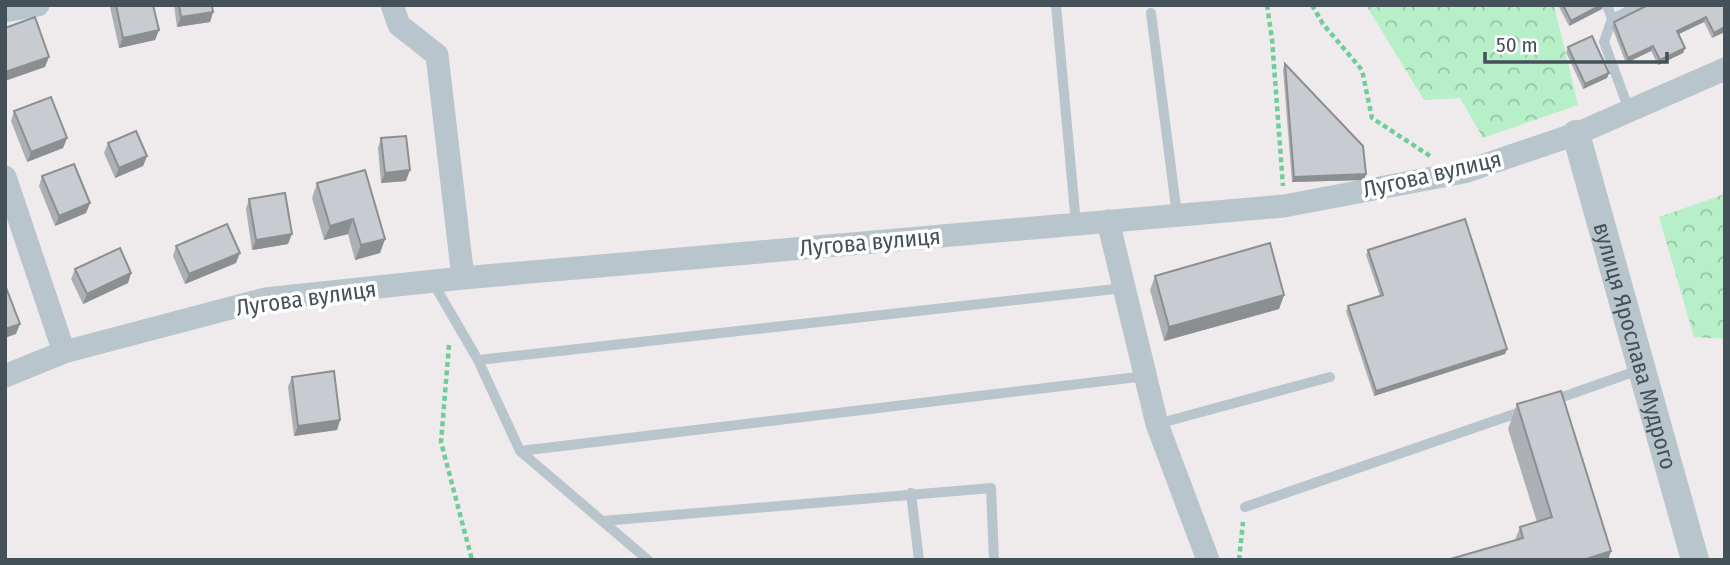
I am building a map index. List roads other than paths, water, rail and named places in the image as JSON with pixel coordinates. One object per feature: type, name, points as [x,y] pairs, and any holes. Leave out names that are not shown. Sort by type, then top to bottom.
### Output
[{"type":"street","points":[[5,11],[38,5]]},
{"type":"street","points":[[392,5],[399,25],[437,55],[463,278]]},
{"type":"street","name":"Лугова вулиця","points":[[5,376],[64,352],[265,299],[463,278],[1284,206],[1464,172],[1576,134],[1725,69]]},
{"type":"street","name":"вулиця Ярослава Мудрого","points":[[1576,134],[1695,560]]},
{"type":"street","points":[[5,177],[64,352]]},
{"type":"street","points":[[1108,221],[1157,424],[1208,560]]},
{"type":"lane","points":[[1056,5],[1076,224]]},
{"type":"lane","points":[[1607,5],[1612,19],[1604,42],[1629,110]]},
{"type":"lane","points":[[1612,19],[1641,5]]},
{"type":"lane","points":[[1151,13],[1177,215]]},
{"type":"lane","points":[[432,281],[478,360],[520,452],[648,560]]},
{"type":"lane","points":[[478,360],[1124,288]]},
{"type":"lane","points":[[1245,508],[1642,369]]},
{"type":"lane","points":[[520,452],[1146,376]]},
{"type":"lane","points":[[1157,424],[1331,377]]},
{"type":"lane","points":[[603,521],[991,488],[994,560]]},
{"type":"lane","points":[[911,493],[919,560]]}]
